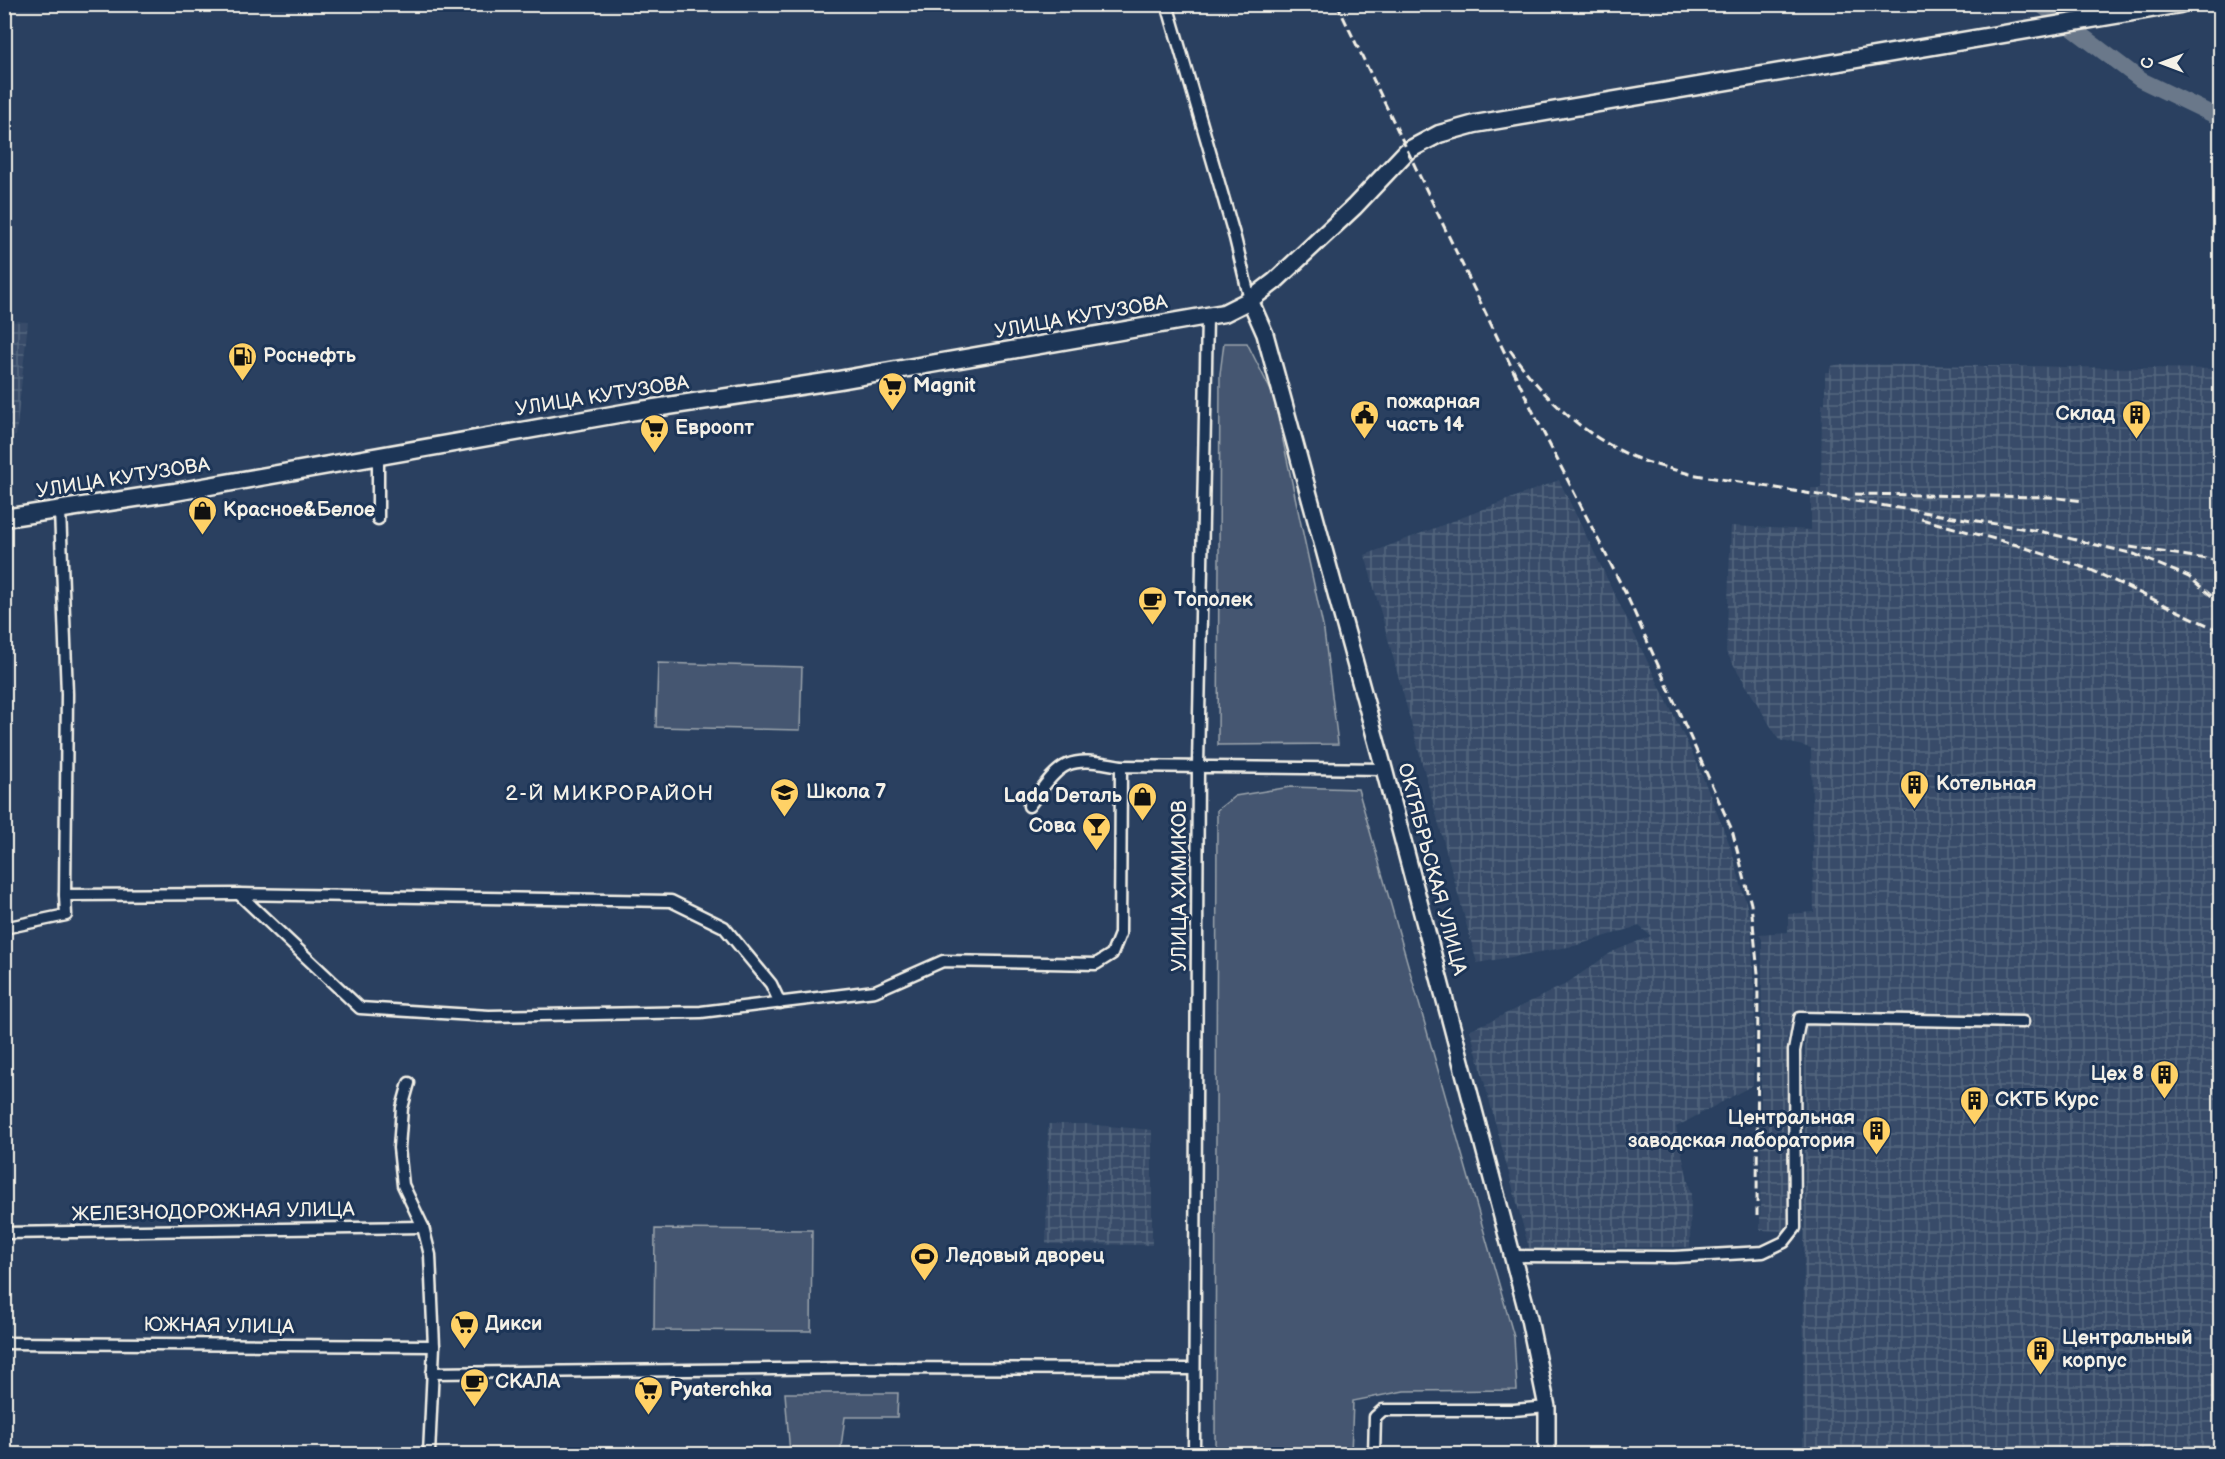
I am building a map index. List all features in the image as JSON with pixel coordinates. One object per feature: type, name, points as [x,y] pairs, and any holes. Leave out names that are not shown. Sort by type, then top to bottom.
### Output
[{"type":"main road","name":"УЛИЦА КУТУЗОВА","points":[[4,518],[175,492],[635,411],[838,380],[1207,317],[1234,309],[1275,281],[1319,240],[1400,157],[1439,134],[1475,124],[2180,4]]},
{"type":"main road","name":"ОКТЯБРЬСКАЯ УЛИЦА","points":[[1250,300],[1265,334],[1384,770],[1529,1319],[1547,1407],[1547,1455]]},
{"type":"street","points":[[1167,4],[1235,238],[1250,300]]},
{"type":"street","name":"УЛИЦА ХИМИКОВ","points":[[1194,1455],[1198,766],[1207,317]]},
{"type":"street","points":[[378,455],[378,519]]},
{"type":"street","points":[[4,928],[66,915],[67,694],[60,510]]},
{"type":"street","points":[[1029,806],[1052,775],[1073,762],[1102,762],[1121,766],[1384,770]]},
{"type":"street","points":[[238,894],[360,1008],[489,1016],[701,1012],[875,991],[944,961],[1096,964],[1112,954],[1120,934],[1121,766]]},
{"type":"street","points":[[65,895],[238,894],[671,901],[724,927],[771,984],[780,1003]]},
{"type":"street","points":[[1512,1256],[1674,1257],[1763,1252],[1784,1242],[1795,1228],[1794,1051],[1800,1018],[2023,1022]]},
{"type":"street","points":[[409,1083],[402,1108],[399,1148],[403,1185],[423,1227],[430,1255],[434,1347],[429,1455]]},
{"type":"street","name":"ЖЕЛЕЗНОДОРОЖНАЯ УЛИЦА","points":[[4,1233],[423,1227]]},
{"type":"street","name":"ЮЖНАЯ УЛИЦА","points":[[4,1342],[434,1347]]},
{"type":"street","points":[[432,1373],[850,1368],[1194,1369]]},
{"type":"street","points":[[1374,1455],[1375,1417],[1383,1410],[1514,1410],[1547,1407]]},
{"type":"shaded area","points":[[4,321],[28,322],[16,436],[5,436]]},
{"type":"shaded area","points":[[1224,343],[1247,343],[1273,395],[1324,631],[1338,744],[1218,745],[1220,374]]},
{"type":"shaded area","points":[[1842,364],[2220,369],[2220,1454],[1803,1454],[1805,1036],[1787,1037],[1787,1231],[1760,1230],[1762,939],[1759,934],[1788,932],[1788,914],[1814,912],[1811,748],[1779,740],[1726,652],[1731,526],[1811,530],[1811,488],[1821,488],[1822,404],[1825,403],[1825,372],[1830,372],[1831,366]]},
{"type":"shaded area","points":[[1559,480],[1698,765],[1731,848],[1751,921],[1755,1008],[1753,1085],[1676,1127],[1691,1194],[1690,1247],[1529,1248],[1470,1029],[1564,985],[1612,952],[1651,936],[1639,926],[1574,946],[1477,963],[1365,555]]},
{"type":"shaded area","points":[[658,663],[802,667],[800,730],[656,727]]},
{"type":"shaded area","points":[[1290,787],[1358,789],[1514,1337],[1517,1390],[1404,1391],[1353,1401],[1351,1454],[1215,1454],[1217,810],[1235,796]]},
{"type":"shaded area","points":[[1048,1124],[1085,1124],[1152,1130],[1152,1245],[1046,1244]]},
{"type":"shaded area","points":[[655,1229],[812,1230],[811,1331],[654,1330]]},
{"type":"shaded area","points":[[785,1393],[898,1393],[897,1417],[845,1417],[840,1454],[790,1454]]},
{"type":"waterway","points":[[2040,4],[2141,80],[2220,118]]},
{"type":"railway","points":[[1337,4],[1538,422],[1627,596],[1732,830],[1751,904],[1758,973],[1757,1215]]},
{"type":"railway","points":[[1510,350],[1550,399],[1581,426],[1617,449],[1656,465],[1690,474],[2039,531],[2134,554],[2189,577],[2220,603]]},
{"type":"railway","points":[[1855,494],[2050,497],[2084,501]]},
{"type":"railway","points":[[1921,519],[2017,545],[2091,570],[2220,631]]},
{"type":"railway","points":[[2130,547],[2220,561]]},
{"type":"place","name":"Роснефть","points":[[242,382]]},
{"type":"place","name":"Magnit","points":[[892,412]]},
{"type":"place","name":"пожарная часть 14","points":[[1365,440]]},
{"type":"place","name":"Склад","points":[[2136,440]]},
{"type":"place","name":"Евроопт","points":[[654,454]]},
{"type":"place","name":"Красное&Белое","points":[[202,536]]},
{"type":"place","name":"Тополек","points":[[1153,626]]},
{"type":"place","name":"Котельная","points":[[1915,810]]},
{"type":"place","name":"Школа 7","points":[[785,818]]},
{"type":"place","name":"Lada Dеталь","points":[[1143,822]]},
{"type":"place","name":"Сова","points":[[1097,852]]},
{"type":"place","name":"Цех 8","points":[[2165,1100]]},
{"type":"place","name":"СКТБ Курс","points":[[1974,1126]]},
{"type":"place","name":"Центральная заводская лаборатория","points":[[1876,1156]]},
{"type":"place","name":"Ледовый дворец","points":[[925,1282]]},
{"type":"place","name":"Дикси","points":[[464,1350]]},
{"type":"place","name":"Центральный корпус","points":[[2041,1376]]},
{"type":"place","name":"СКАЛА","points":[[474,1408]]},
{"type":"place","name":"Pyaterchka","points":[[649,1416]]},
{"type":"district","name":"2-Й МИКРОРАЙОН","points":[[610,793]]}]
